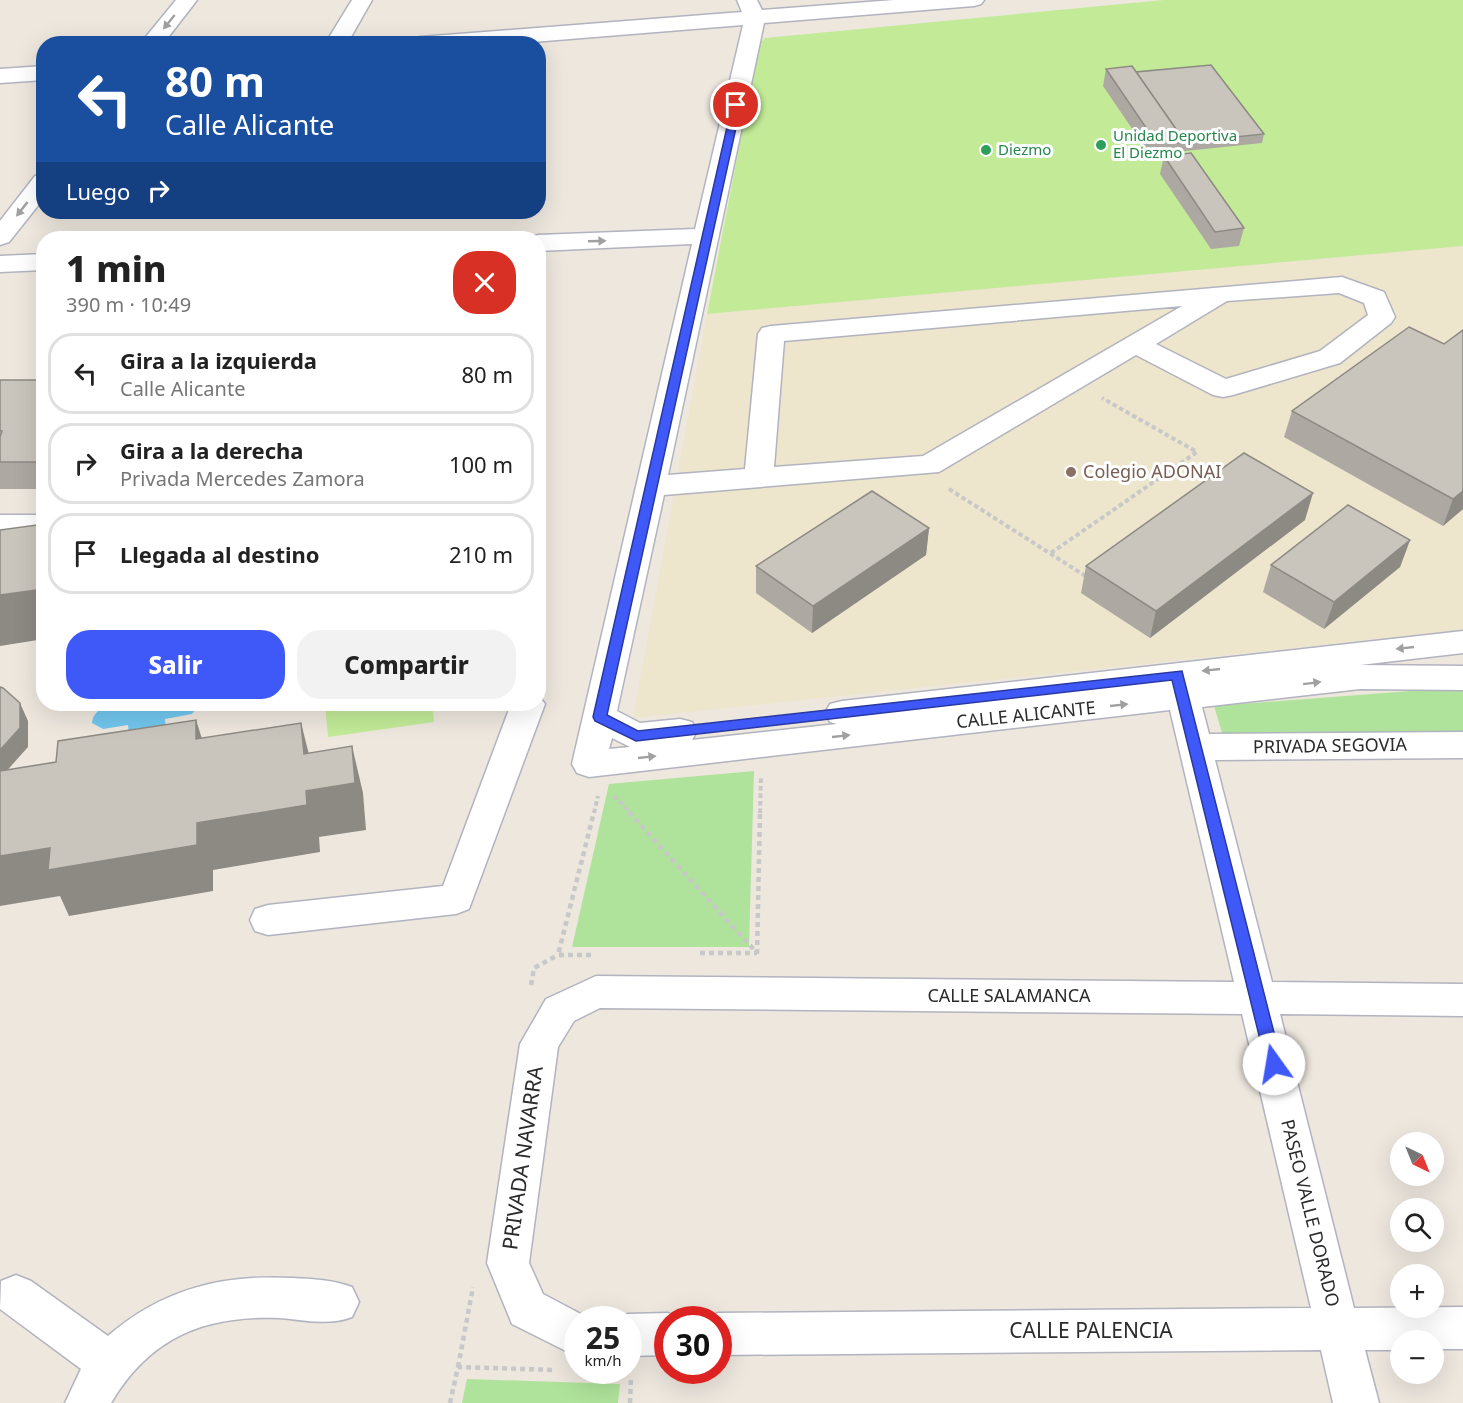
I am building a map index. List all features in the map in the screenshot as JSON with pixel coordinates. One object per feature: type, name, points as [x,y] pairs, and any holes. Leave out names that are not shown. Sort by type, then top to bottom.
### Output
[{"type":"street","points":[[158,36],[187,0]]},
{"type":"street","points":[[341,36],[362,0]]},
{"type":"street","points":[[496,36],[751,9],[974,0]]},
{"type":"street","points":[[599,769],[600,717],[708,236],[751,9]]},
{"type":"street","points":[[0,76],[36,74]]},
{"type":"street","points":[[0,237],[36,191]]},
{"type":"street","points":[[546,243],[708,236]]},
{"type":"street","points":[[0,264],[36,262]]},
{"type":"street","points":[[759,478],[771,334],[1342,285],[1375,298],[1382,316],[1330,357],[1222,389],[1136,344]]},
{"type":"street","points":[[651,486],[929,465],[1221,294]]},
{"type":"street","points":[[0,525],[36,525]]},
{"type":"street","name":"CALLE ALICANTE","points":[[599,769],[1180,686],[1463,642]]},
{"type":"street","name":"CALLE ALICANTE","points":[[600,717],[636,736],[1180,686],[1360,677],[1463,678]]},
{"type":"street","name":"PASEO VALLE DORADO","points":[[1180,686],[1197,747],[1356,1403]]},
{"type":"street","points":[[268,920],[456,899],[525,711]]},
{"type":"street","name":"PRIVADA SEGOVIA","points":[[1197,747],[1463,745]]},
{"type":"street","name":"CALLE SALAMANCA","points":[[560,1010],[596,992],[1463,1000]]},
{"type":"street","name":"PRIVADA NAVARRA","points":[[560,1010],[539,1044],[508,1263],[527,1309],[564,1345]]},
{"type":"street","points":[[16,1296],[111,1364]]},
{"type":"street","points":[[88,1403],[111,1364],[141,1335],[175,1313],[223,1298],[275,1296],[337,1302]]},
{"type":"street","name":"CALLE PALENCIA","points":[[732,1334],[1463,1328]]},
{"type":"path","points":[[1051,553],[1197,452],[1072,381]]},
{"type":"path","points":[[914,466],[1090,579]]},
{"type":"path","points":[[756,994],[762,745]]},
{"type":"path","points":[[599,769],[757,953]]},
{"type":"path","points":[[593,955],[558,955],[599,769]]},
{"type":"path","points":[[698,954],[757,953]]},
{"type":"path","points":[[450,1403],[458,1367],[564,1354]]},
{"type":"shaded area","name":"Colegio ADONAI","points":[[1463,246],[1463,630],[633,718],[707,314]]},
{"type":"green space","name":"Unidad Deportiva El Diezmo","points":[[1164,0],[1463,0],[1463,246],[707,314],[759,44],[765,38]]},
{"type":"green space","points":[[1463,687],[1463,733],[1223,736],[1214,706]]},
{"type":"green space","points":[[326,711],[433,711],[434,722],[328,737]]},
{"type":"green space","points":[[754,771],[749,947],[572,947],[609,784]]},
{"type":"green space","points":[[467,1379],[564,1382],[564,1384],[620,1384],[618,1403],[462,1403]]},
{"type":"water","points":[[99,711],[194,711],[192,714],[165,719],[166,729],[129,735],[128,725],[103,729],[92,723],[96,713]]},
{"type":"building","points":[[1211,65],[1264,134],[1178,143],[1176,140],[1178,132],[1136,72]]},
{"type":"building","points":[[1132,66],[1178,132],[1151,135],[1106,69]]},
{"type":"building","points":[[1191,153],[1244,228],[1215,232],[1164,156]]},
{"type":"building","points":[[1409,327],[1444,344],[1463,330],[1463,491],[1453,499],[1292,411]]},
{"type":"building","points":[[0,380],[36,380],[36,462],[0,462],[2,431],[0,431]]},
{"type":"building","points":[[1244,453],[1313,493],[1156,611],[1086,566]]},
{"type":"building","points":[[872,491],[929,528],[813,606],[756,566]]},
{"type":"building","points":[[1348,505],[1410,540],[1334,602],[1271,565]]},
{"type":"building","points":[[36,525],[36,590],[0,595],[0,530]]},
{"type":"building","points":[[0,687],[20,703],[20,728],[0,750]]},
{"type":"building","points":[[196,720],[196,739],[301,723],[304,754],[352,746],[355,783],[306,791],[307,805],[197,823],[197,845],[48,870],[50,848],[0,856],[0,771],[56,762],[58,741]]},
{"type":"place","name":"Unidad Deportiva El Diezmo","points":[[1101,145]]},
{"type":"place","name":"Diezmo","points":[[986,150]]},
{"type":"place","name":"Colegio ADONAI","points":[[1071,472]]},
{"type":"route","points":[[736,105],[600,717],[636,736],[1177,674],[1274,1064]]}]
